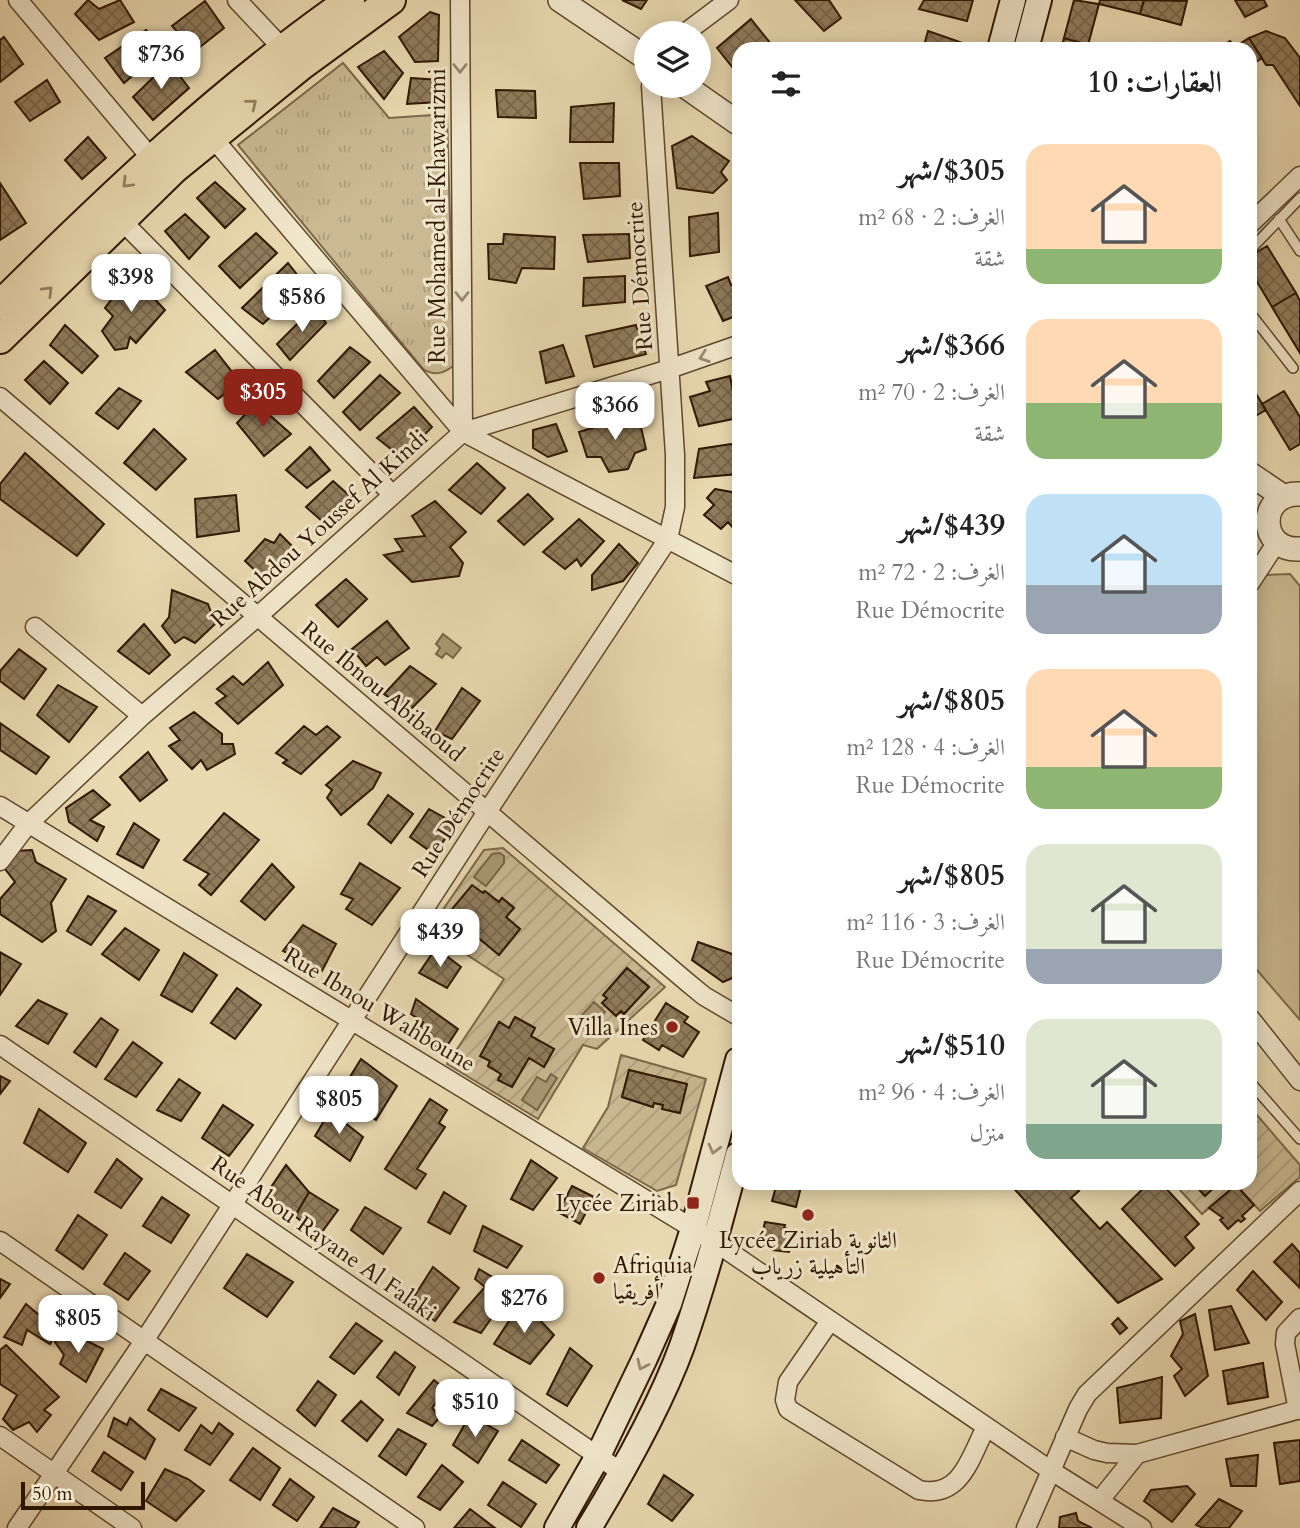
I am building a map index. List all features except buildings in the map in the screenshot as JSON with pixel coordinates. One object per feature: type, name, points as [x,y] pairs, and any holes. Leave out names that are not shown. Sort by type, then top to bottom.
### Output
[{"type":"main road","points":[[1,301],[151,158],[234,86],[350,0]]},
{"type":"main road","points":[[0,340],[121,220],[212,137],[302,65],[391,0]]},
{"type":"main road","points":[[1002,42],[1013,0]]},
{"type":"main road","points":[[1028,42],[1039,0]]},
{"type":"main road","points":[[557,1528],[598,1456],[669,1304],[693,1229],[732,1083]]},
{"type":"main road","points":[[589,1528],[649,1418],[724,1248],[733,1190]]},
{"type":"street","points":[[18,0],[151,158]]},
{"type":"street","points":[[237,0],[282,48]]},
{"type":"street","name":"Rue Mohamed al-Khawarizmi","points":[[460,0],[463,432]]},
{"type":"street","points":[[560,0],[634,50]]},
{"type":"street","points":[[701,21],[729,0]]},
{"type":"street","name":"Rue Démocrite","points":[[17,1528],[144,1341],[487,812],[668,539],[675,507],[676,485],[652,98]]},
{"type":"street","points":[[702,98],[732,119]]},
{"type":"street","points":[[212,137],[463,432],[732,573]]},
{"type":"street","points":[[1257,217],[1300,176]]},
{"type":"street","points":[[121,220],[392,494]]},
{"type":"street","name":"Rue Abdou Youssef Al Kindi","points":[[0,861],[29,824],[142,716],[463,432],[732,347]]},
{"type":"street","name":"Rue Ibnou Abibaoud","points":[[0,397],[696,989],[732,1012]]},
{"type":"street","points":[[1257,478],[1292,495]]},
{"type":"street","points":[[1287,544],[1272,508],[1292,495]]},
{"type":"street","points":[[1257,512],[1287,544]]},
{"type":"street","points":[[1257,576],[1287,544]]},
{"type":"street","points":[[35,627],[142,716]]},
{"type":"street","name":"Rue Ibnou Wahboune","points":[[0,806],[724,1248],[1050,1470],[1142,1528]]},
{"type":"street","points":[[1257,1027],[1300,1081]]},
{"type":"street","name":"Rue Abou Rayane Al Falaki","points":[[0,1045],[621,1472]]},
{"type":"street","points":[[1026,1528],[1078,1409],[1098,1382],[1300,1191]]},
{"type":"street","points":[[0,1241],[415,1528]]},
{"type":"street","points":[[1065,1437],[1094,1450],[1137,1454],[1299,1410],[1285,1344],[1286,1333],[1300,1318]]},
{"type":"street","points":[[830,1321],[788,1382],[785,1400],[788,1409],[919,1490],[930,1492],[942,1491],[960,1479],[986,1427]]},
{"type":"street","points":[[0,1436],[132,1528]]},
{"type":"street","points":[[1100,1500],[1137,1454]]},
{"type":"lane","points":[[1257,243],[1300,198]]},
{"type":"lane","points":[[1279,219],[1300,251]]},
{"type":"lane","points":[[1257,322],[1293,368]]},
{"type":"lane","points":[[1257,1090],[1300,1139]]},
{"type":"green space","points":[[343,63],[389,118],[447,114],[454,360],[453,366],[442,372],[431,373],[423,369],[238,145]]},
{"type":"green space","points":[[1290,574],[1300,586],[1300,1020],[1257,970],[1257,588],[1266,575]]},
{"type":"green space","points":[[503,848],[665,987],[597,1049],[583,1045],[538,1119],[447,1064],[504,979],[429,930],[484,850]],"holes":[[[484,891],[499,902],[502,898],[514,907],[506,917],[520,929],[499,954],[476,936],[472,941],[464,934],[462,937],[442,921]],[[627,968],[649,986],[624,1014],[603,1003],[607,998],[604,994]],[[515,1017],[535,1028],[531,1036],[554,1049],[544,1066],[529,1058],[512,1087],[498,1080],[501,1074],[488,1066],[490,1061],[481,1056],[500,1022],[509,1028]]]},
{"type":"green space","points":[[621,1055],[706,1079],[676,1185],[657,1191],[583,1148],[608,1107]],"holes":[[[629,1070],[687,1084],[679,1113],[663,1109],[663,1105],[654,1103],[652,1107],[622,1097]]]},
{"type":"green space","points":[[1257,1115],[1300,1165],[1300,1177],[1260,1211],[1241,1190],[1257,1190]]},
{"type":"green space","points":[[1180,1190],[1200,1190],[1205,1195],[1211,1190],[1230,1190],[1202,1214]]},
{"type":"shaded area","points":[[443,634],[461,648],[453,658],[446,653],[442,658],[436,654],[440,648],[436,644]]},
{"type":"shaded area","points":[[500,853],[504,856],[504,863],[486,886],[474,877],[492,854]]},
{"type":"shaded area","points":[[594,1002],[605,1012],[599,1021],[593,1021],[593,1027],[583,1028],[581,1016]]},
{"type":"shaded area","points":[[551,1074],[557,1078],[537,1110],[522,1100],[537,1077],[546,1082]]},
{"type":"place","name":"Villa Ines","points":[[672,1027]]},
{"type":"place","name":"Lycée Ziriab","points":[[693,1203]]},
{"type":"place","name":"Lycée Ziriab الثانوية التأهيلية زرياب","points":[[808,1215]]},
{"type":"place","name":"Afriquia أفريقيا","points":[[599,1278]]}]
